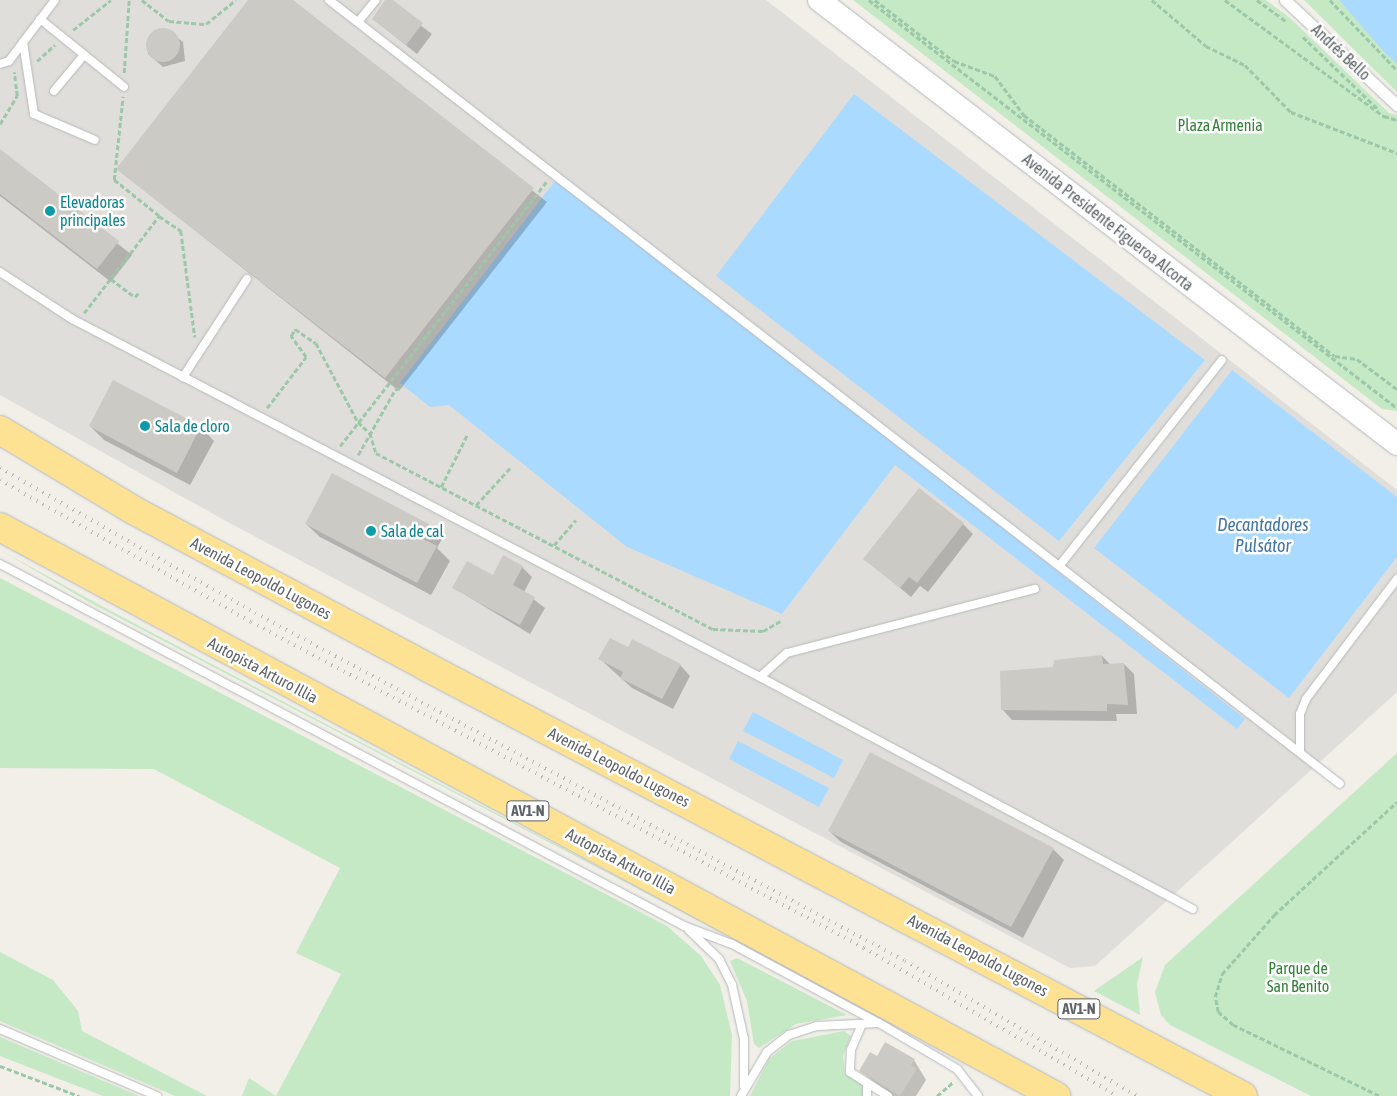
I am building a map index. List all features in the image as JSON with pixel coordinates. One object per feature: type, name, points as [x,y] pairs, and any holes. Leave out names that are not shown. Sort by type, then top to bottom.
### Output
[{"type":"highway","name":"Avenida Leopoldo Lugones","points":[[0,430],[153,520],[1243,1096]]},
{"type":"highway","name":"Autopista Arturo Illia","points":[[0,527],[1056,1096]]},
{"type":"main road","name":"Avenida Presidente Figueroa Alcorta","points":[[819,0],[1397,444]]},
{"type":"street","name":"Andrés Bello","points":[[1285,0],[1397,105]]},
{"type":"lane","points":[[0,64],[9,61],[55,0]]},
{"type":"lane","points":[[329,0],[1300,751],[1340,784]]},
{"type":"lane","points":[[358,22],[376,0]]},
{"type":"lane","points":[[40,20],[124,87]]},
{"type":"lane","points":[[23,42],[29,61],[28,96],[34,114],[95,140]]},
{"type":"lane","points":[[54,91],[84,55]]},
{"type":"lane","points":[[0,272],[77,322],[760,677],[1194,909]]},
{"type":"lane","points":[[183,377],[247,279]]},
{"type":"lane","points":[[1060,565],[1222,360]]},
{"type":"lane","points":[[0,564],[684,926],[732,944],[879,1023],[947,1061],[962,1075],[978,1096]]},
{"type":"lane","points":[[1300,751],[1300,714],[1306,699],[1397,579]]},
{"type":"lane","points":[[760,677],[787,653],[1035,589]]},
{"type":"lane","points":[[684,926],[719,960],[732,985],[744,1039],[744,1086],[741,1096]]},
{"type":"lane","points":[[744,1086],[767,1052],[789,1035],[817,1026],[879,1023]]},
{"type":"lane","points":[[862,1024],[848,1063],[850,1072],[888,1096]]},
{"type":"lane","points":[[0,1029],[157,1096]]},
{"type":"lane","points":[[867,1083],[868,1096]]},
{"type":"path","points":[[0,124],[17,96],[13,68],[29,61],[35,63],[111,0]]},
{"type":"path","points":[[129,0],[123,35],[124,87],[114,180],[180,231],[197,355]]},
{"type":"path","points":[[142,0],[169,21],[206,24],[236,0]]},
{"type":"path","points":[[869,0],[1397,408]]},
{"type":"path","points":[[875,0],[954,62],[995,76],[1024,115],[1335,356],[1357,359],[1397,389]]},
{"type":"path","points":[[1152,0],[1206,46],[1245,65],[1291,112],[1397,153]]},
{"type":"path","points":[[1225,0],[1386,117],[1397,120]]},
{"type":"path","points":[[1257,0],[1288,22],[1386,117]]},
{"type":"path","points":[[1330,0],[1397,70]]},
{"type":"path","points":[[333,455],[553,173]]},
{"type":"path","points":[[77,322],[159,216]]},
{"type":"path","points":[[111,279],[135,297],[139,292]]},
{"type":"path","points":[[260,417],[306,357],[291,336],[295,328],[316,343],[358,422],[370,433],[376,453],[713,628],[763,631],[782,620]]},
{"type":"path","points":[[353,465],[395,390],[402,385]]},
{"type":"path","points":[[441,487],[467,435]]},
{"type":"path","points":[[476,505],[511,468]]},
{"type":"path","points":[[554,545],[576,520]]},
{"type":"path","points":[[1379,1096],[1233,1025],[1218,1012],[1215,998],[1222,974],[1274,915],[1397,802]]},
{"type":"path","points":[[0,1066],[79,1096]]},
{"type":"path","points":[[937,1096],[962,1075]]},
{"type":"shaded area","points":[[0,0],[766,0],[1397,490],[1397,692],[1095,966],[1070,968],[224,520],[0,395]]},
{"type":"green space","name":"Plaza Armenia","points":[[853,0],[1266,0],[1290,18],[1389,113],[1397,115],[1397,411],[1382,409]]},
{"type":"green space","points":[[1304,0],[1397,0],[1397,92]]},
{"type":"green space","points":[[0,550],[109,610],[966,1060],[89,602]]},
{"type":"green space","points":[[0,578],[667,926],[701,956],[720,985],[732,1035],[730,1096],[276,1096],[341,974],[296,953],[340,868],[154,769],[0,768]]},
{"type":"green space","name":"Parque de San Benito","points":[[1397,753],[1397,1096],[1311,1096],[1170,1025],[1161,1015],[1155,992],[1165,965]]},
{"type":"green space","points":[[0,952],[53,980],[78,1011],[82,1031],[207,1096],[175,1096],[0,1021]]},
{"type":"green space","points":[[1143,957],[1137,984],[1140,1015],[1094,991]]},
{"type":"green space","points":[[737,958],[847,1015],[796,1024],[759,1048],[754,1044],[747,1001],[730,961]]},
{"type":"green space","points":[[844,1031],[851,1036],[843,1056],[845,1073],[863,1086],[864,1096],[750,1096],[769,1059],[792,1041]]},
{"type":"green space","points":[[0,1037],[139,1096],[103,1096],[0,1056]]},
{"type":"green space","points":[[249,1078],[276,1096],[242,1096]]},
{"type":"water","points":[[1339,0],[1397,0],[1397,64],[1385,53]]},
{"type":"water","points":[[854,94],[1205,360],[1059,541],[716,276]]},
{"type":"water","points":[[555,181],[905,451],[1245,719],[1237,729],[895,465],[782,614],[627,547],[449,405],[430,407],[400,383]]},
{"type":"water","name":"Decantadores Pulsátor","points":[[1232,370],[1397,497],[1397,557],[1289,698],[1094,548]]},
{"type":"water","points":[[753,712],[843,760],[834,778],[743,731]]},
{"type":"water","points":[[738,741],[829,788],[819,807],[729,759]]},
{"type":"building","points":[[248,0],[293,0],[534,188],[385,378],[116,169]]},
{"type":"building","points":[[385,0],[393,0],[423,23],[406,45],[372,19]]},
{"type":"building","points":[[163,28],[170,29],[175,33],[179,38],[179,52],[175,57],[170,61],[163,62],[156,61],[151,57],[147,52],[146,45],[147,38],[151,33],[156,29]]},
{"type":"building","name":"Elevadoras principales","points":[[0,149],[119,241],[97,269],[0,194]]},
{"type":"building","name":"Sala de cloro","points":[[113,380],[201,426],[177,473],[89,426]]},
{"type":"building","name":"Sala de cal","points":[[332,473],[429,524],[421,538],[437,546],[417,583],[305,524]]},
{"type":"building","points":[[919,488],[964,523],[917,583],[909,577],[900,588],[863,559]]},
{"type":"building","points":[[503,555],[523,566],[513,585],[535,597],[520,625],[452,588],[467,561],[493,575]]},
{"type":"building","points":[[610,638],[628,647],[632,639],[681,664],[662,699],[620,678],[623,672],[598,659]]},
{"type":"building","points":[[1102,655],[1103,664],[1124,663],[1128,705],[1107,704],[1107,711],[1001,710],[1000,671],[1053,667],[1054,660]]},
{"type":"building","points":[[870,752],[1054,848],[1011,927],[828,831]]},
{"type":"building","points":[[885,1042],[915,1059],[911,1065],[917,1069],[900,1096],[859,1071],[870,1052],[877,1056]]},
{"type":"railway","points":[[0,468],[255,613],[905,961],[1137,1096]]},
{"type":"railway","points":[[0,480],[251,622],[864,948],[1117,1096]]},
{"type":"place","name":"Elevadoras principales","points":[[50,211]]},
{"type":"place","name":"Sala de cloro","points":[[145,426]]},
{"type":"place","name":"Sala de cal","points":[[371,531]]}]
